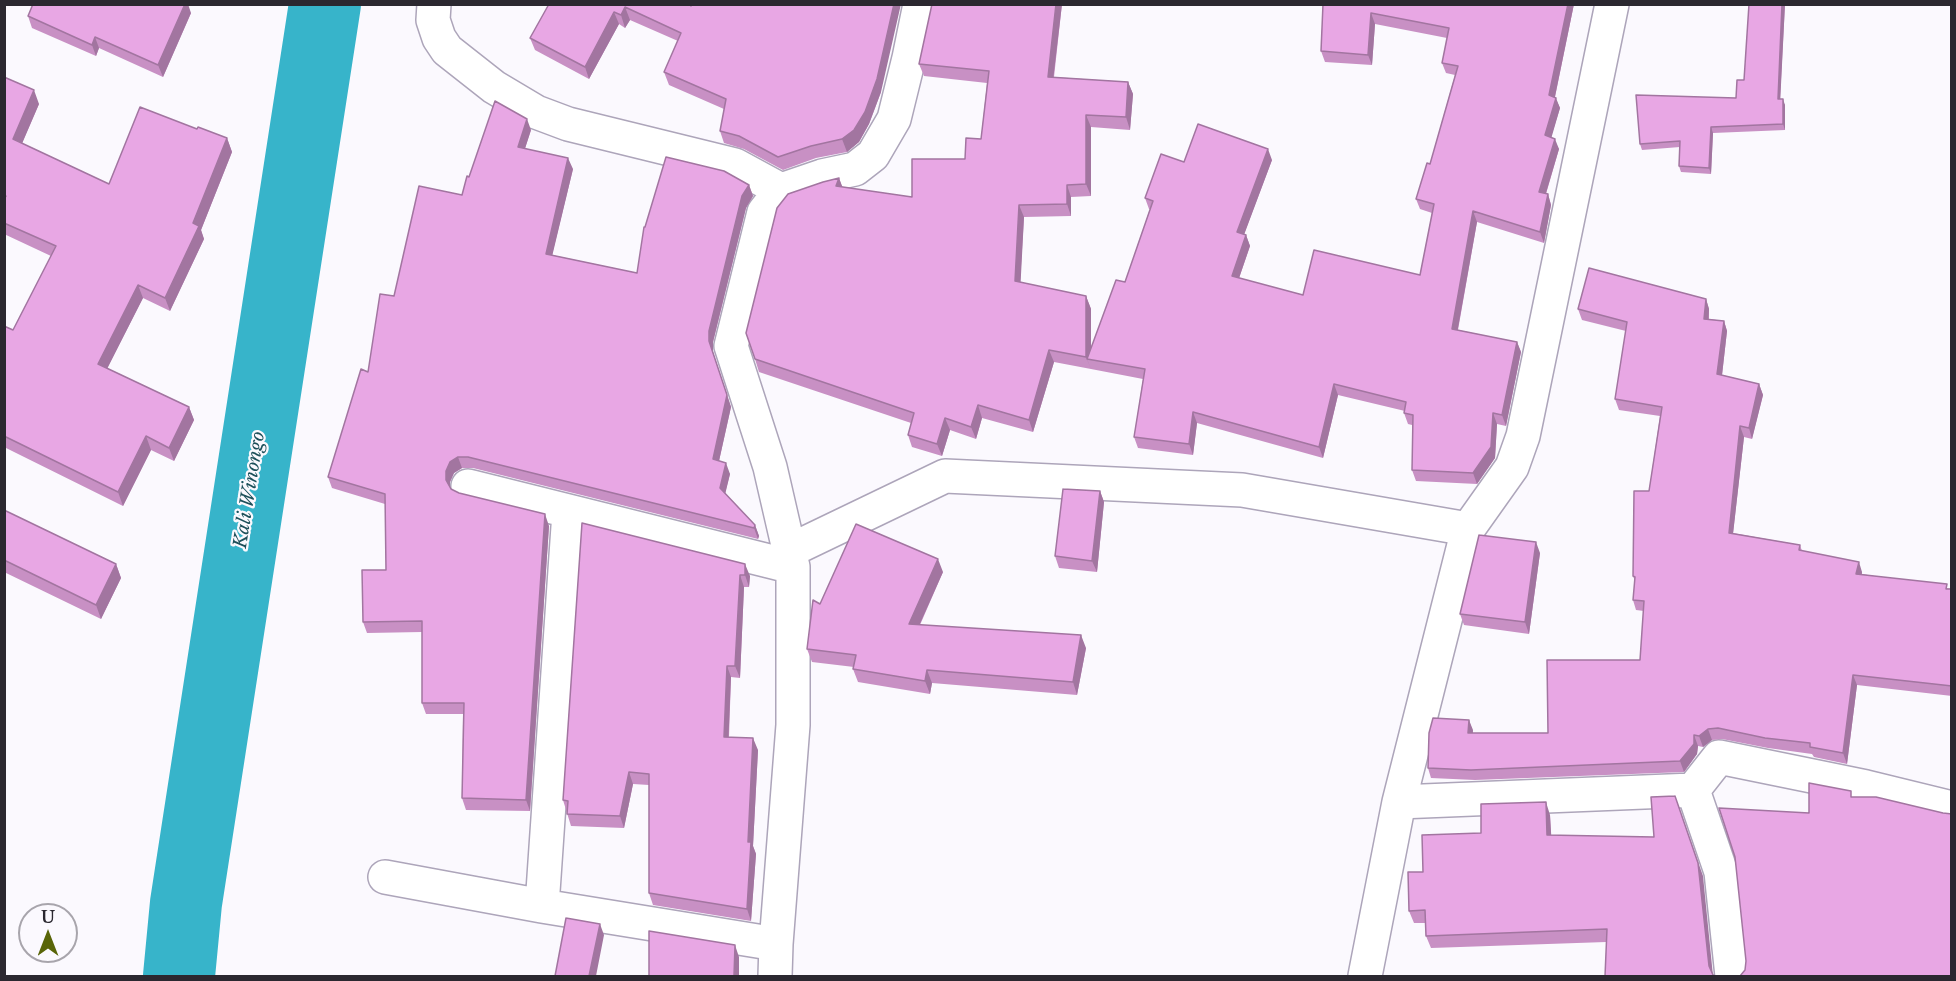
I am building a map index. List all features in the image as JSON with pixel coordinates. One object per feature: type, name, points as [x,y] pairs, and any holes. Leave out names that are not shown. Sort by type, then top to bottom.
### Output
[{"type":"street","points":[[434,4],[434,20],[439,38],[447,50],[494,87],[536,112],[568,124],[735,165],[781,190]]},
{"type":"street","points":[[775,976],[793,725],[791,559],[770,467],[731,346],[764,212],[781,190],[822,176],[855,169],[873,155],[894,119],[920,4]]},
{"type":"street","points":[[1365,976],[1399,802],[1468,529],[1512,467],[1523,436],[1612,4]]},
{"type":"street","points":[[468,486],[569,512],[791,559],[945,476],[1242,490],[1468,529]]},
{"type":"street","points":[[542,906],[569,512]]},
{"type":"street","points":[[1399,802],[1693,790],[1719,757],[1866,787],[1952,808]]},
{"type":"street","points":[[1693,790],[1721,872],[1732,976]]},
{"type":"street","points":[[385,877],[542,906],[776,944]]},
{"type":"building","points":[[33,4],[185,4],[158,65],[95,37],[92,45],[28,16]]},
{"type":"building","points":[[549,4],[689,4],[691,6],[691,4],[894,4],[877,79],[865,112],[854,130],[842,139],[778,157],[739,136],[720,131],[726,99],[664,72],[681,33],[625,7],[621,15],[614,12],[585,67],[530,38]]},
{"type":"building","points":[[932,4],[1056,4],[1048,77],[1128,82],[1126,117],[1086,115],[1086,184],[1067,185],[1067,204],[1019,205],[1015,281],[1086,296],[1086,357],[1049,350],[1029,420],[978,405],[971,427],[945,418],[937,444],[908,435],[914,413],[755,359],[746,333],[777,208],[788,194],[839,178],[836,186],[912,197],[912,159],[965,159],[966,138],[981,139],[989,71],[919,64]]},
{"type":"building","points":[[1323,4],[1568,4],[1549,95],[1556,98],[1545,135],[1555,139],[1539,192],[1548,194],[1540,232],[1473,211],[1452,329],[1517,342],[1502,415],[1493,413],[1491,447],[1473,473],[1412,470],[1413,415],[1404,413],[1406,402],[1334,384],[1319,447],[1193,412],[1189,444],[1134,437],[1145,369],[1087,359],[1116,280],[1125,282],[1153,201],[1145,198],[1161,154],[1184,162],[1198,124],[1268,149],[1237,232],[1246,235],[1232,276],[1303,295],[1314,250],[1420,275],[1434,204],[1416,199],[1427,163],[1430,164],[1458,66],[1442,63],[1449,28],[1371,13],[1368,55],[1321,51]]},
{"type":"building","points":[[1749,4],[1782,4],[1778,99],[1783,99],[1783,124],[1711,127],[1709,168],[1679,166],[1680,141],[1640,144],[1636,95],[1736,98],[1737,80],[1744,80]]},
{"type":"building","points":[[4,77],[34,90],[13,139],[109,184],[140,107],[227,138],[193,223],[199,226],[165,298],[138,285],[98,364],[189,407],[169,448],[146,436],[118,492],[4,436],[4,326],[13,330],[56,246],[4,223],[6,196],[4,196]]},
{"type":"building","points":[[495,101],[527,119],[518,147],[568,158],[546,254],[637,273],[644,227],[666,157],[724,171],[749,185],[742,196],[709,331],[709,341],[727,395],[713,459],[726,463],[720,488],[755,525],[754,528],[468,457],[458,457],[450,462],[446,471],[446,480],[451,489],[459,493],[545,514],[526,800],[462,798],[464,703],[422,703],[422,621],[363,622],[362,570],[386,570],[385,494],[328,477],[361,369],[368,372],[380,294],[394,296],[419,186],[462,195]]},
{"type":"building","points":[[1589,268],[1706,299],[1704,319],[1724,321],[1717,374],[1759,384],[1749,428],[1740,426],[1729,533],[1800,545],[1799,550],[1859,562],[1856,574],[1947,584],[1946,589],[1952,589],[1952,686],[1853,675],[1843,753],[1810,747],[1810,743],[1765,738],[1718,728],[1708,729],[1699,736],[1694,735],[1694,744],[1680,761],[1471,770],[1428,768],[1429,733],[1433,718],[1469,720],[1468,733],[1548,733],[1547,660],[1640,660],[1644,601],[1633,600],[1634,491],[1649,491],[1662,407],[1615,399],[1627,322],[1578,309]]},
{"type":"building","points":[[1063,489],[1100,491],[1092,561],[1055,556]]},
{"type":"building","points":[[4,510],[116,564],[96,605],[4,560]]},
{"type":"building","points":[[582,523],[745,564],[745,575],[740,575],[735,666],[727,666],[724,737],[753,738],[747,909],[649,893],[649,774],[629,772],[620,816],[567,814],[568,801],[563,800]]},
{"type":"building","points":[[856,524],[938,559],[909,624],[1081,635],[1073,682],[927,670],[925,681],[853,669],[856,655],[807,649],[813,600],[820,604]]},
{"type":"building","points":[[1479,535],[1536,542],[1525,622],[1460,614]]},
{"type":"building","points":[[1809,783],[1851,791],[1851,797],[1876,797],[1952,814],[1952,976],[1740,976],[1745,970],[1746,961],[1735,857],[1719,808],[1809,813]]},
{"type":"building","points":[[1675,796],[1698,863],[1709,966],[1715,976],[1605,976],[1607,929],[1426,936],[1425,910],[1409,911],[1408,872],[1423,872],[1422,835],[1481,833],[1481,804],[1546,802],[1547,835],[1654,837],[1651,797]]},
{"type":"building","points":[[566,918],[600,924],[589,976],[555,976]]},
{"type":"building","points":[[649,931],[735,945],[734,976],[649,976]]},
{"type":"waterway","name":"Kali Winongo","points":[[179,976],[186,903],[325,4]]}]
